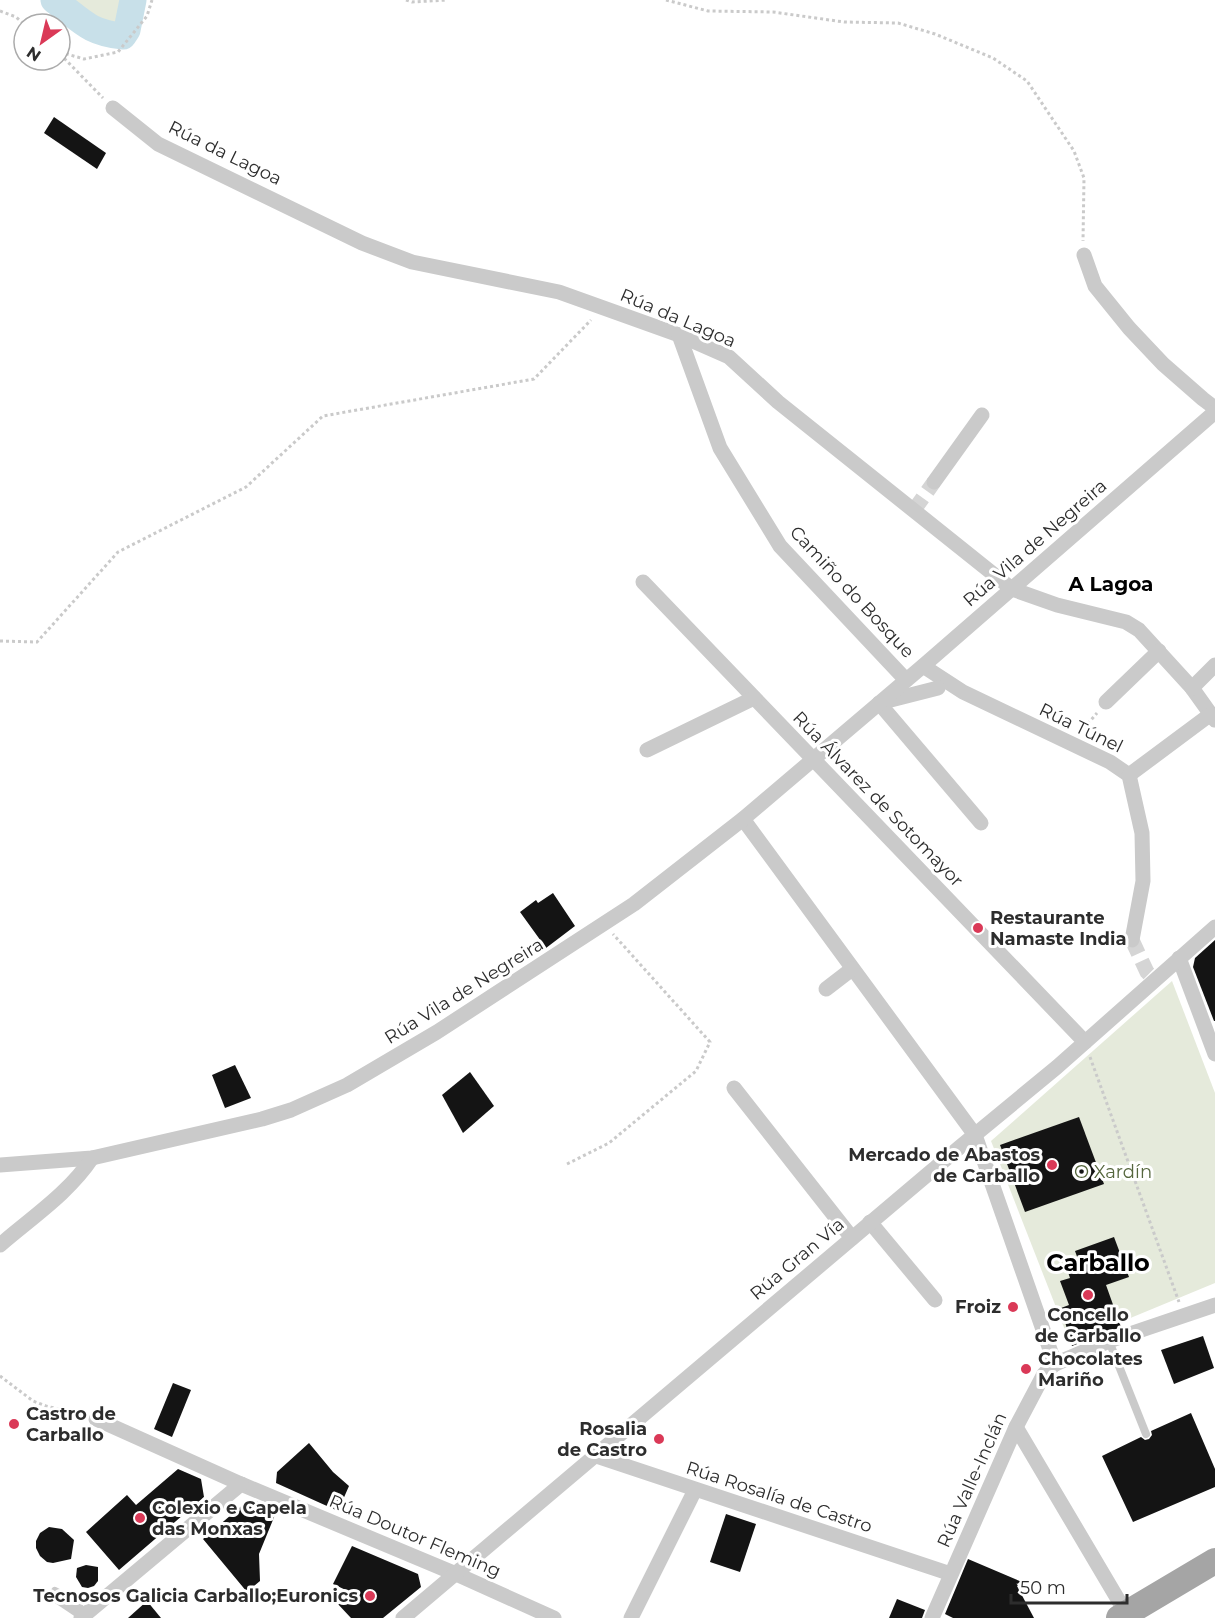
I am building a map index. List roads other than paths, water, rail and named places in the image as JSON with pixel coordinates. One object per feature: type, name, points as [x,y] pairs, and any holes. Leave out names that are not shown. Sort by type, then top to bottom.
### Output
[{"type":"main road","points":[[1125,1616],[1211,1569]]},
{"type":"street","name":"Rúa da Lagoa","points":[[113,108],[158,144],[362,243],[412,262],[559,292],[679,335],[729,357],[778,402],[1012,589],[1058,605],[1126,622],[1139,630],[1192,688],[1213,717]]},
{"type":"street","points":[[1084,255],[1095,286],[1129,328],[1163,364],[1215,408]]},
{"type":"street","name":"Camiño do Bosque","points":[[679,335],[720,448],[780,546],[915,673]]},
{"type":"street","name":"Rúa Vila de Negreira","points":[[0,1165],[92,1158],[244,1124],[291,1110],[321,1098],[370,1072],[437,1032],[605,924],[652,891],[743,819],[1215,412]]},
{"type":"street","points":[[934,482],[982,415]]},
{"type":"street","name":"Rúa Álvarez de Sotomayor","points":[[643,582],[1084,1042]]},
{"type":"street","points":[[944,648],[944,659],[958,688]]},
{"type":"street","points":[[1106,702],[1159,651]]},
{"type":"street","points":[[1192,688],[1215,665]]},
{"type":"street","name":"Rúa Túnel","points":[[915,673],[938,688],[952,693],[958,688]]},
{"type":"street","name":"Rúa Túnel","points":[[915,673],[958,688],[1110,762],[1129,775],[1142,833],[1143,881],[1132,940]]},
{"type":"street","name":"Rúa Vila de Negreira","points":[[879,703],[938,688]]},
{"type":"street","points":[[647,750],[754,698]]},
{"type":"street","points":[[893,718],[899,698]]},
{"type":"street","points":[[879,703],[981,823]]},
{"type":"street","points":[[1129,775],[1213,717]]},
{"type":"street","points":[[743,819],[975,1135],[1055,1364],[1109,1341],[1215,1305]]},
{"type":"street","name":"Rúa Gran Vía","points":[[403,1618],[975,1135],[1215,927]]},
{"type":"street","points":[[1179,958],[1215,1054]]},
{"type":"street","points":[[826,989],[852,969]]},
{"type":"street","points":[[734,1088],[852,1238]]},
{"type":"street","points":[[0,1245],[61,1194],[80,1175],[92,1158]]},
{"type":"street","points":[[870,1222],[934,1300]]},
{"type":"street","name":"Rúa Valle-Inclán","points":[[932,1618],[1016,1427],[1044,1374],[1055,1364]]},
{"type":"street","name":"Rúa Doutor Fleming","points":[[96,1419],[241,1484],[456,1574],[554,1618]]},
{"type":"street","points":[[1016,1427],[1125,1616]]},
{"type":"street","name":"Rúa Rosalía de Castro","points":[[596,1456],[951,1574]]},
{"type":"street","points":[[80,1615],[241,1484]]},
{"type":"street","points":[[631,1618],[695,1490]]},
{"type":"lane","points":[[1109,1341],[1146,1434]]},
{"type":"lane","points":[[53,1593],[66,1597],[80,1608],[80,1615]]},
{"type":"waterway","points":[[54,0],[93,28],[101,32],[123,36],[127,30],[133,0]]},
{"type":"tunnel","points":[[914,510],[934,482]]},
{"type":"tunnel","points":[[1132,940],[1147,972],[1154,979]]},
{"type":"place","name":"Restaurante Namaste India","points":[[978,928]]},
{"type":"place","name":"Mercado de Abastos de Carballo","points":[[1052,1165]]},
{"type":"place","name":"Concello de Carballo","points":[[1088,1295]]},
{"type":"place","name":"Froiz","points":[[1013,1307]]},
{"type":"place","name":"Chocolates Mariño","points":[[1026,1369]]},
{"type":"place","name":"Castro de Carballo","points":[[14,1424]]},
{"type":"place","name":"Rosalia de Castro","points":[[659,1439]]},
{"type":"place","name":"Colexio e Capela das Monxas","points":[[140,1518]]},
{"type":"place","name":"Tecnosos Galicia Carballo;Euronics","points":[[370,1596]]},
{"type":"district","name":"A Lagoa","points":[[1111,584]]},
{"type":"district","name":"Carballo","points":[[1098,1262]]},
{"type":"park label","name":"O Xardín","points":[[1113,1172]]}]
